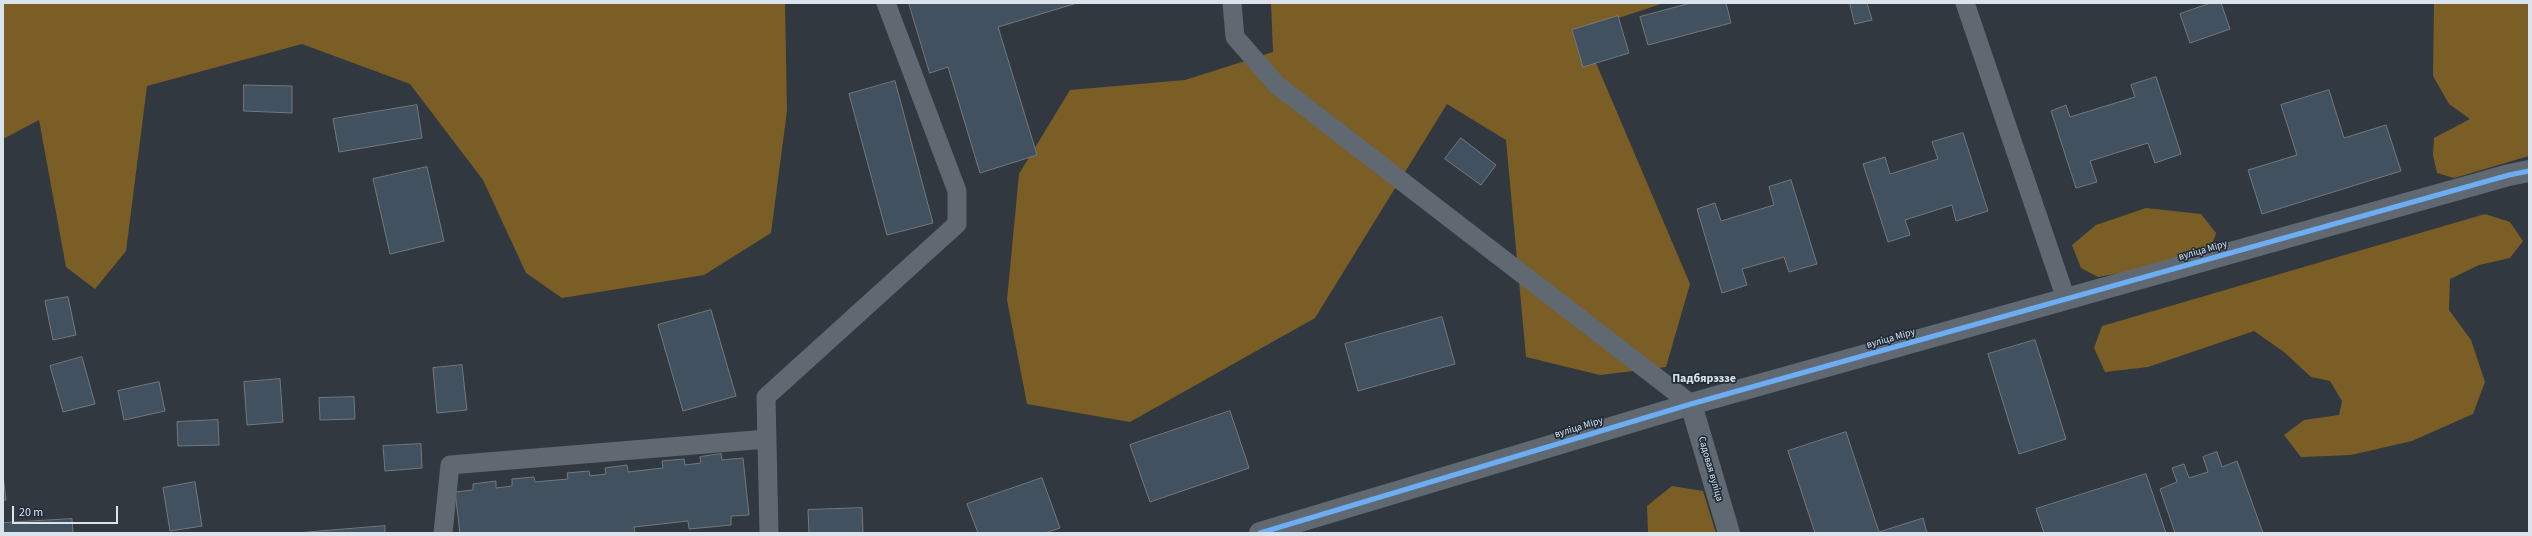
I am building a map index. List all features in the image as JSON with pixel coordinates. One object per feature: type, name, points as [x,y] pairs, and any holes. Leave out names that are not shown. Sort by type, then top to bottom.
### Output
[{"type":"street","name":"вуліца Міру","points":[[1260,533],[1691,404],[2501,177],[2529,171]]},
{"type":"street","name":"Садовая вуліца","points":[[1691,404],[1729,533]]},
{"type":"lane","points":[[769,533],[766,396],[957,224],[957,191],[886,3]]},
{"type":"lane","points":[[1232,3],[1235,37],[1277,86],[1691,404]]},
{"type":"lane","points":[[1966,3],[2066,299]]},
{"type":"lane","points":[[443,533],[450,465],[767,439]]},
{"type":"shaded area","points":[[3,3],[785,3],[787,111],[771,233],[704,275],[562,298],[526,273],[483,180],[410,84],[302,44],[147,86],[126,251],[95,289],[66,267],[39,120],[3,139]]},
{"type":"shaded area","points":[[1271,3],[1664,3],[1582,30],[1690,284],[1666,367],[1600,375],[1526,357],[1506,140],[1447,104],[1315,318],[1130,422],[1027,404],[1007,300],[1019,174],[1070,90],[1185,80],[1273,52]]},
{"type":"shaded area","points":[[2434,3],[2529,3],[2529,156],[2454,178],[2437,173],[2433,155],[2434,138],[2470,119],[2449,104],[2433,76]]},
{"type":"shaded area","points":[[2146,208],[2201,214],[2216,233],[2210,251],[2155,267],[2098,277],[2081,268],[2072,245],[2096,225]]},
{"type":"shaded area","points":[[2485,214],[2510,222],[2523,241],[2510,258],[2479,265],[2450,279],[2449,310],[2471,340],[2485,382],[2473,414],[2412,441],[2351,455],[2301,457],[2284,435],[2304,420],[2339,415],[2342,401],[2330,381],[2311,377],[2284,352],[2254,331],[2148,367],[2105,372],[2094,348],[2102,326]]},
{"type":"shaded area","points":[[1672,486],[1703,491],[1716,533],[1648,533],[1647,506]]},
{"type":"building","points":[[909,3],[1077,3],[998,27],[1037,155],[980,173],[948,67],[930,73]]},
{"type":"building","points":[[1691,3],[1726,3],[1731,23],[1648,45],[1640,17]]},
{"type":"building","points":[[1850,3],[1867,3],[1872,20],[1855,24]]},
{"type":"building","points":[[2211,3],[2221,3],[2230,29],[2190,43],[2180,14]]},
{"type":"building","points":[[1618,16],[1629,53],[1583,67],[1572,30]]},
{"type":"building","points":[[2156,77],[2181,154],[2155,163],[2148,143],[2090,161],[2097,182],[2076,188],[2051,111],[2066,105],[2070,117],[2135,97],[2131,85]]},
{"type":"building","points":[[895,81],[933,223],[887,235],[849,94]]},
{"type":"building","points":[[244,85],[292,86],[292,113],[244,111]]},
{"type":"building","points":[[2329,90],[2344,138],[2386,125],[2401,171],[2262,214],[2248,170],[2297,155],[2281,105]]},
{"type":"building","points":[[417,105],[422,138],[339,152],[333,119]]},
{"type":"building","points":[[1963,133],[1988,211],[1956,221],[1952,205],[1905,220],[1910,235],[1888,242],[1863,164],[1885,157],[1890,174],[1938,159],[1932,142]]},
{"type":"building","points":[[1461,138],[1496,165],[1481,185],[1445,159]]},
{"type":"building","points":[[427,167],[444,241],[390,254],[373,179]]},
{"type":"building","points":[[1791,180],[1817,264],[1789,272],[1784,257],[1742,269],[1747,285],[1722,293],[1697,209],[1715,203],[1721,221],[1774,205],[1769,187]]},
{"type":"building","points":[[68,297],[76,335],[53,340],[45,301]]},
{"type":"building","points":[[711,310],[736,396],[683,411],[658,325]]},
{"type":"building","points":[[1442,317],[1455,364],[1358,391],[1345,344]]},
{"type":"building","points":[[2035,340],[2066,439],[2019,454],[1988,354]]},
{"type":"building","points":[[82,357],[95,404],[63,412],[50,366]]},
{"type":"building","points":[[462,365],[467,410],[437,413],[433,368]]},
{"type":"building","points":[[280,379],[283,422],[247,425],[244,382]]},
{"type":"building","points":[[159,382],[165,411],[124,420],[118,391]]},
{"type":"building","points":[[354,397],[355,419],[320,420],[319,398]]},
{"type":"building","points":[[1230,411],[1249,468],[1150,502],[1130,445]]},
{"type":"building","points":[[218,420],[219,445],[178,446],[177,422]]},
{"type":"building","points":[[1846,432],[1879,532],[1923,518],[1927,533],[1815,533],[1788,451]]},
{"type":"building","points":[[421,444],[422,468],[385,471],[383,446]]},
{"type":"building","points":[[2217,452],[2222,467],[2237,461],[2263,533],[2175,533],[2160,489],[2177,482],[2172,468],[2184,464],[2189,478],[2208,472],[2203,457]]},
{"type":"building","points":[[721,454],[722,460],[743,458],[749,515],[731,516],[731,525],[689,529],[688,521],[634,527],[635,533],[460,533],[455,492],[473,490],[473,484],[496,481],[496,488],[512,486],[512,479],[534,477],[535,482],[568,479],[567,473],[589,471],[590,476],[606,474],[605,468],[627,465],[628,472],[663,468],[662,461],[684,459],[685,465],[701,463],[700,457]]},
{"type":"building","points":[[2146,474],[2166,533],[2044,533],[2036,509]]},
{"type":"building","points":[[3,475],[6,500],[3,500]]},
{"type":"building","points":[[1042,478],[1060,528],[1045,533],[978,533],[967,504]]},
{"type":"building","points":[[195,482],[202,526],[170,531],[163,488]]},
{"type":"building","points":[[862,508],[863,533],[809,533],[808,510]]},
{"type":"building","points":[[72,519],[73,533],[3,533],[3,523]]},
{"type":"building","points":[[385,526],[385,533],[296,533]]},
{"type":"cycle path","points":[[1260,533],[1691,404],[2509,175],[2529,171]]},
{"type":"district","name":"Падбярэззе","points":[[1704,379]]}]
